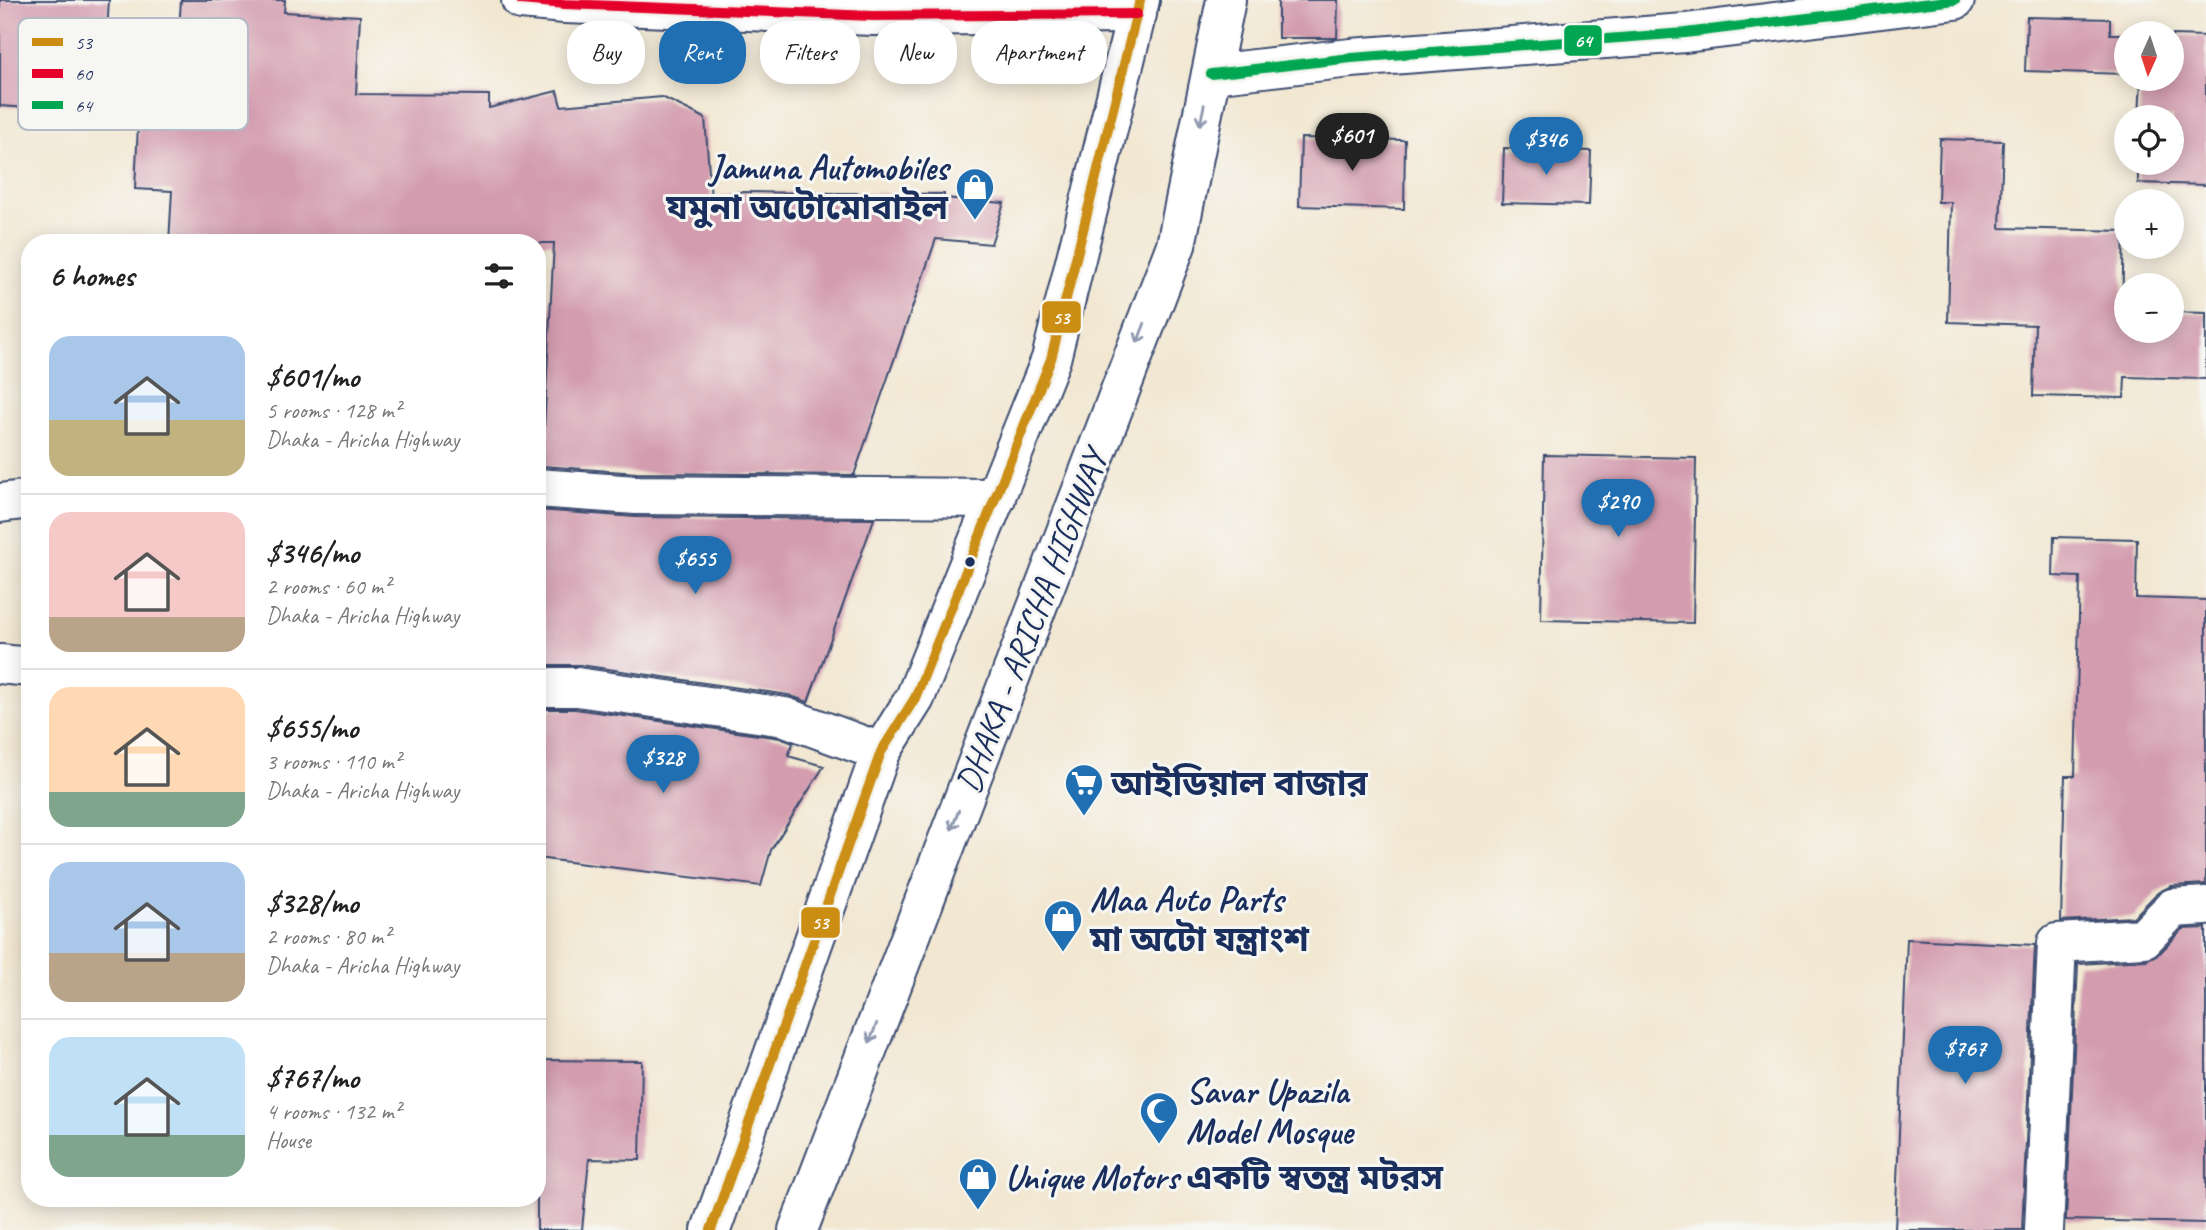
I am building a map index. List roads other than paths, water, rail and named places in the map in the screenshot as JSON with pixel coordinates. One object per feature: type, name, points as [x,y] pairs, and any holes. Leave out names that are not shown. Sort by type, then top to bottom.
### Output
[{"type":"main road","points":[[520,0],[873,16],[1138,7],[1051,359],[915,698],[881,752],[711,1230]]},
{"type":"main road","name":"DHAKA - ARICHA HIGHWAY","points":[[798,1230],[1175,245],[1226,0]]},
{"type":"main road","points":[[1210,74],[1350,58],[1685,33],[1955,0]]},
{"type":"main road","points":[[546,489],[636,495],[996,498]]},
{"type":"main road","points":[[0,503],[21,500]]},
{"type":"main road","points":[[0,664],[21,666]]},
{"type":"main road","points":[[546,687],[577,687],[785,718],[881,752]]},
{"type":"main road","points":[[2044,1230],[2057,943],[2144,938],[2173,908],[2206,906]]},
{"type":"place","name":"Jamuna Automobiles যমুনা অটোমোবাইল","points":[[975,221]]},
{"type":"place","name":"আইডিয়াল বাজার","points":[[1084,817]]},
{"type":"place","name":"Maa Auto Parts মা অটো যন্ত্রাংশ","points":[[1063,953]]},
{"type":"place","name":"Savar Upazila Model Mosque","points":[[1159,1145]]},
{"type":"place","name":"Unique Motors একটি স্বতন্ত্র মটরস","points":[[978,1211]]}]
